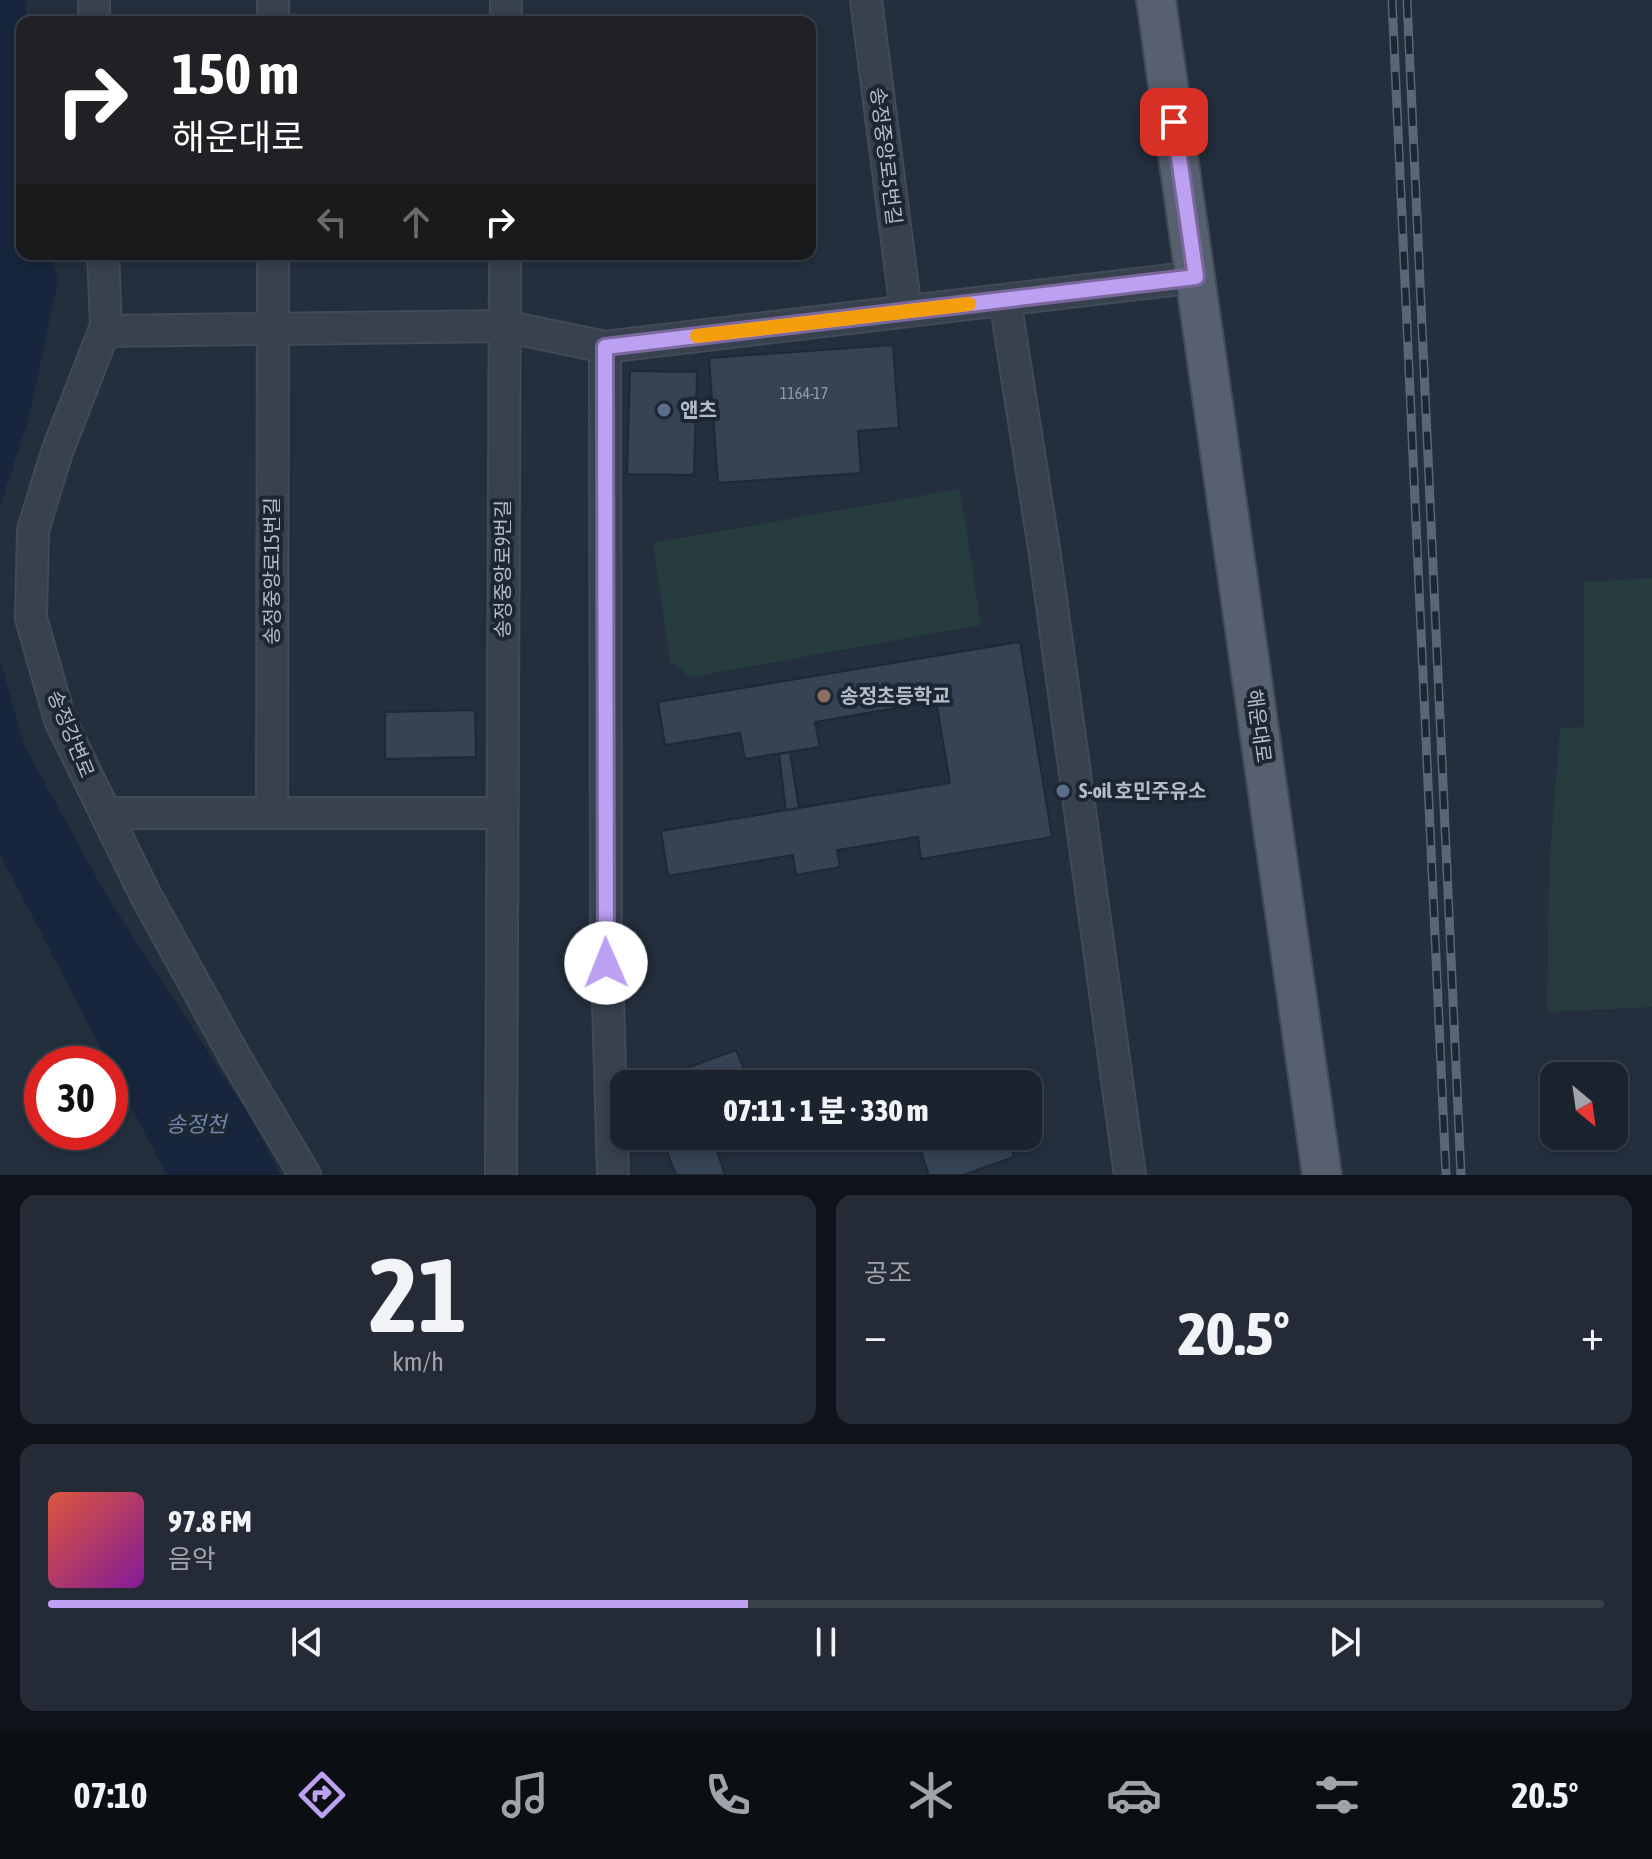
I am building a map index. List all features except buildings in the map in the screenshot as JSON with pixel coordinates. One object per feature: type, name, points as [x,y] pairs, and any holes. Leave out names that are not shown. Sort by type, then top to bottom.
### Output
[{"type":"main road","name":"해운대로","points":[[1156,0],[1322,1175]]},
{"type":"street","name":"송정중앙로5번길","points":[[866,0],[906,311]]},
{"type":"street","name":"송정강변로","points":[[103,260],[106,326],[57,452],[33,530],[31,618],[60,720],[105,813],[145,894],[235,1057],[305,1175]]},
{"type":"street","name":"송정중앙로15번길","points":[[272,813],[273,260]]},
{"type":"street","name":"송정중앙로9번길","points":[[501,1175],[505,260]]},
{"type":"street","points":[[104,331],[504,326],[605,347],[1196,277]]},
{"type":"street","points":[[1005,300],[1045,555],[1130,1175]]},
{"type":"street","points":[[605,347],[606,933],[613,1175]]},
{"type":"street","points":[[105,813],[502,813]]},
{"type":"green space","points":[[960,489],[981,625],[691,677],[670,662],[653,543]]},
{"type":"green space","points":[[1652,578],[1652,1007],[1547,1012],[1549,869],[1560,728],[1584,727],[1584,582]]},
{"type":"water","points":[[0,0],[26,0],[26,16],[16,16],[16,260],[53,260],[58,282],[28,421],[0,506]]},
{"type":"water","name":"송정천","points":[[0,660],[24,745],[105,893],[247,1112],[281,1175],[167,1175],[128,1101],[128,1046],[100,1046],[0,854]]},
{"type":"railway","points":[[1392,0],[1446,1175]]},
{"type":"railway","points":[[1407,0],[1461,1175]]},
{"type":"slow traffic","points":[[697,336],[969,304]]},
{"type":"place","name":"앤츠","points":[[664,410]]},
{"type":"place","name":"송정초등학교","points":[[824,696]]},
{"type":"place","name":"S-oil 호민주유소","points":[[1063,791]]},
{"type":"route","points":[[606,963],[605,347],[1196,277],[1174,122]]}]
